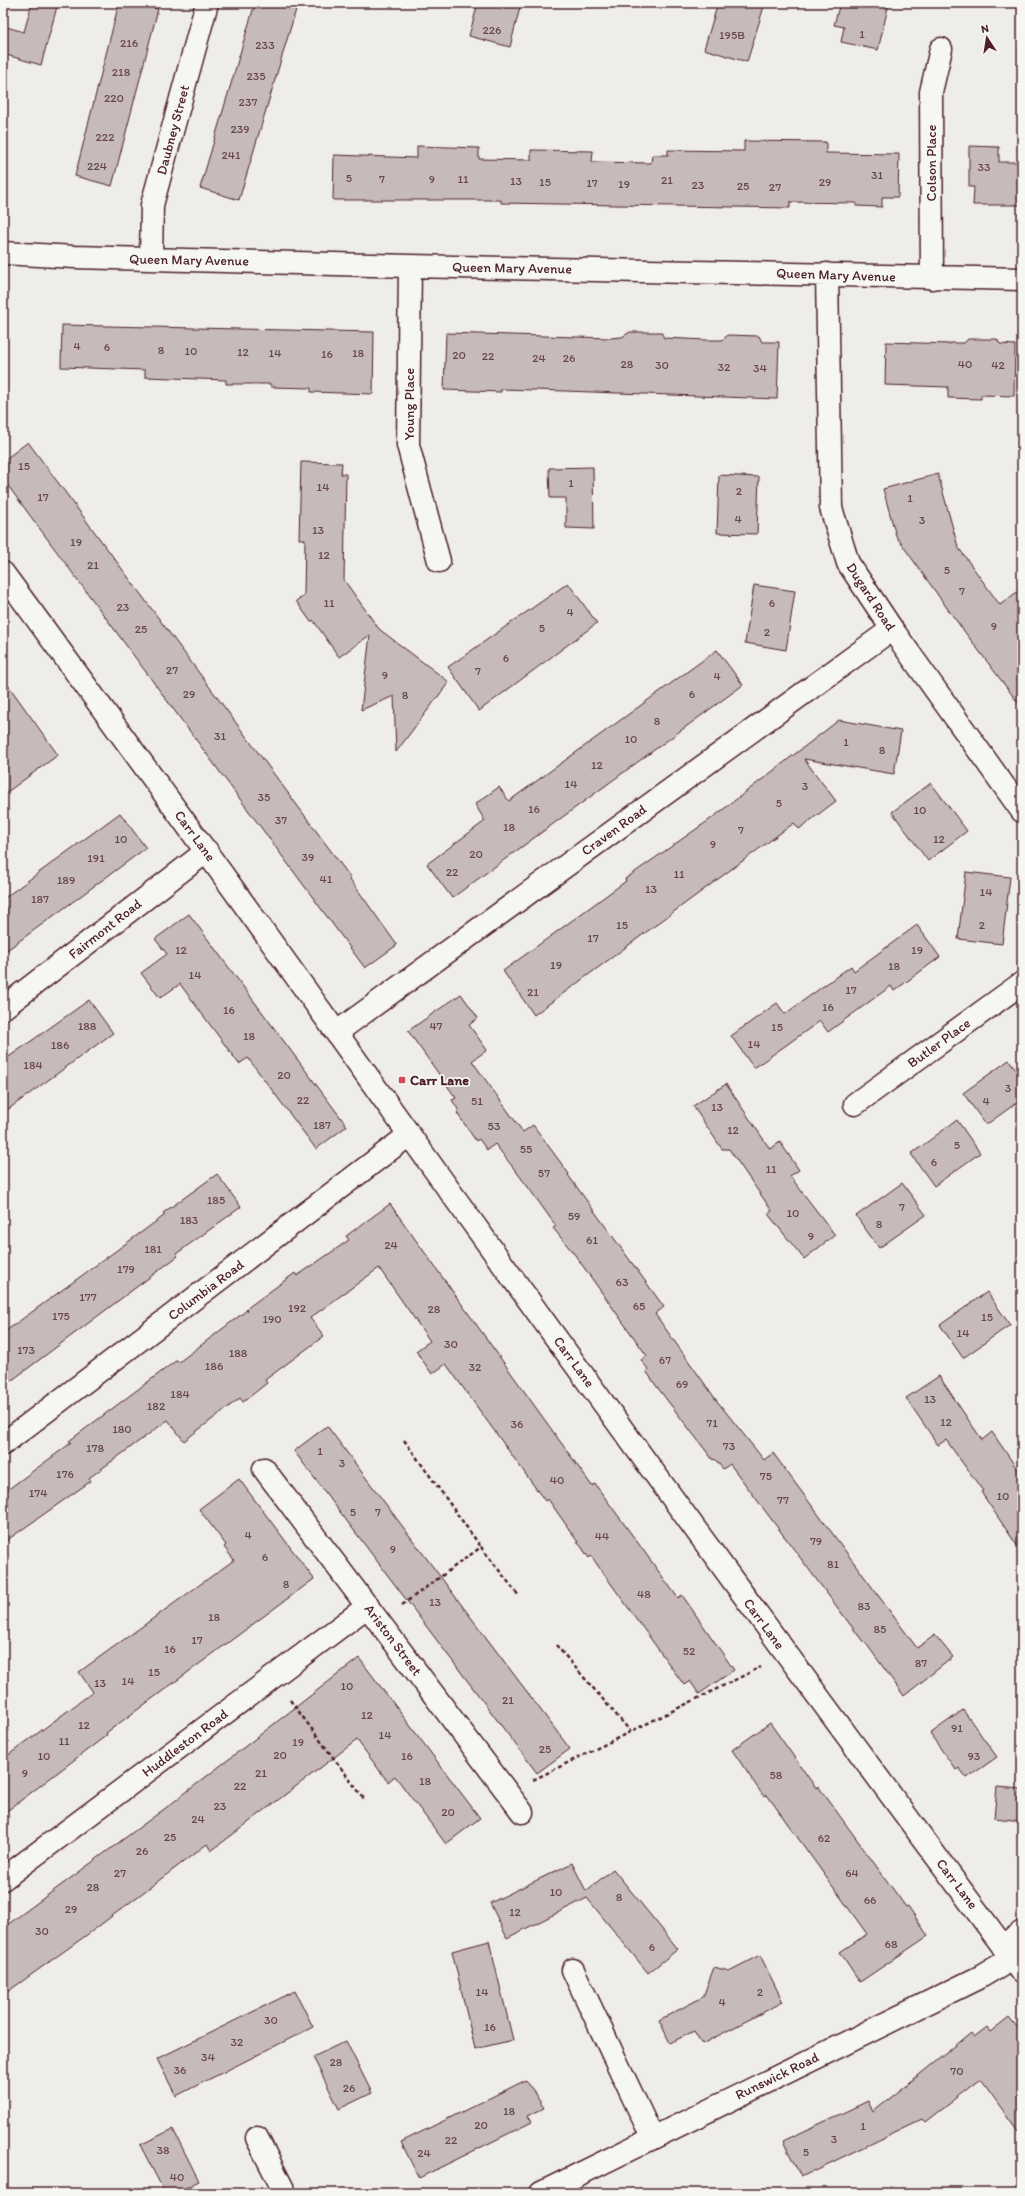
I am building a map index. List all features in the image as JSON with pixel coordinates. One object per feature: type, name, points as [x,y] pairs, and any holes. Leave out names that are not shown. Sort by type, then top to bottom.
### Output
[{"type":"street","name":"Daubney Street","points":[[151,259],[152,205],[207,3]]},
{"type":"street","name":"Colson Place","points":[[932,278],[931,92],[941,49]]},
{"type":"street","name":"Queen Mary Avenue","points":[[3,253],[151,259],[410,266],[1022,279]]},
{"type":"street","name":"Young Place","points":[[410,266],[408,445],[439,561]]},
{"type":"street","name":"Dugard Road","points":[[827,274],[831,508],[848,563],[892,629],[1022,811]]},
{"type":"street","name":"Carr Lane","points":[[3,574],[207,851],[409,1135],[787,1655],[1012,1959]]},
{"type":"street","name":"Craven Road","points":[[337,1032],[892,629]]},
{"type":"street","name":"Fairmont Road","points":[[3,1008],[207,851]]},
{"type":"street","name":"Butler Place","points":[[855,1104],[1022,983]]},
{"type":"street","name":"Columbia Road","points":[[3,1444],[409,1135]]},
{"type":"street","name":"Ariston Street","points":[[264,1469],[522,1812]]},
{"type":"street","name":"Huddleston Road","points":[[3,1879],[272,1678],[374,1614]]},
{"type":"street","points":[[1012,1959],[1022,1932]]},
{"type":"street","name":"Runswick Road","points":[[541,2193],[652,2137],[982,1976],[1012,1959]]},
{"type":"street","points":[[573,1970],[652,2137]]},
{"type":"street","points":[[257,2138],[285,2193]]},
{"type":"path","points":[[404,1440],[481,1547],[519,1596]]},
{"type":"path","points":[[374,1614],[481,1547]]},
{"type":"path","points":[[556,1645],[631,1732]]},
{"type":"path","points":[[508,1792],[787,1655]]},
{"type":"path","points":[[272,1678],[365,1800]]},
{"type":"building","points":[[32,3],[58,3],[41,65],[3,54],[3,26],[24,32]]},
{"type":"building","points":[[119,3],[136,3],[158,9],[112,186],[75,176]]},
{"type":"building","points":[[255,3],[298,3],[239,200],[200,188]]},
{"type":"building","points":[[478,3],[521,3],[510,47],[469,36]]},
{"type":"building","points":[[718,3],[765,3],[747,62],[704,49]]},
{"type":"building","points":[[840,3],[889,3],[878,50],[841,42],[844,27],[834,25]]},
{"type":"building","points":[[744,141],[826,142],[826,153],[899,154],[898,197],[882,197],[882,207],[856,206],[856,203],[790,202],[790,208],[501,203],[501,200],[333,200],[334,155],[417,158],[417,146],[479,148],[479,159],[531,160],[531,150],[593,151],[592,162],[651,163],[652,155],[668,155],[668,150],[744,151]]},
{"type":"building","points":[[969,146],[999,147],[999,162],[1022,162],[1022,205],[973,205],[974,187],[969,187]]},
{"type":"building","points":[[62,325],[374,332],[373,394],[311,392],[311,388],[271,387],[271,384],[226,384],[226,380],[145,377],[145,370],[61,367]]},
{"type":"building","points":[[630,332],[661,332],[664,338],[706,340],[722,340],[728,335],[759,336],[762,342],[779,342],[777,399],[501,389],[501,392],[444,390],[446,333],[610,338],[622,337]]},
{"type":"building","points":[[968,339],[997,339],[1000,344],[1015,345],[1014,396],[981,395],[981,399],[948,398],[948,387],[885,385],[886,342],[950,344],[964,343]]},
{"type":"building","points":[[28,442],[351,878],[350,879],[397,945],[365,968],[3,479],[3,461]]},
{"type":"building","points":[[301,462],[342,463],[341,474],[346,474],[344,580],[379,629],[449,682],[396,752],[394,696],[361,710],[370,635],[339,657],[313,620],[311,622],[296,601],[304,595],[305,539],[299,539]]},
{"type":"building","points":[[593,467],[594,529],[566,528],[566,498],[550,498],[549,468]]},
{"type":"building","points":[[938,474],[958,547],[1000,605],[1022,588],[1022,708],[952,615],[896,536],[883,489]]},
{"type":"building","points":[[719,475],[759,477],[757,534],[717,533]]},
{"type":"building","points":[[568,583],[597,623],[479,711],[448,667]]},
{"type":"building","points":[[754,585],[795,591],[786,650],[745,643]]},
{"type":"building","points":[[717,650],[743,685],[452,898],[427,864],[485,821],[475,804],[499,787],[509,801]]},
{"type":"building","points":[[3,678],[58,755],[3,795]]},
{"type":"building","points":[[839,720],[901,731],[894,774],[804,759],[836,801],[799,829],[794,823],[534,1015],[503,971],[626,881],[625,879],[712,818]]},
{"type":"building","points":[[931,783],[967,831],[928,861],[892,812]]},
{"type":"building","points":[[120,813],[146,848],[3,953],[3,899]]},
{"type":"building","points":[[966,872],[1010,877],[1002,944],[958,939]]},
{"type":"building","points":[[189,914],[347,1126],[316,1149],[248,1058],[239,1064],[180,984],[160,998],[141,973],[167,954],[155,939]]},
{"type":"building","points":[[917,925],[940,957],[894,991],[891,986],[828,1032],[820,1021],[754,1068],[731,1036],[777,1003],[785,1014],[851,966],[854,971]]},
{"type":"building","points":[[461,994],[478,1018],[469,1025],[487,1050],[472,1061],[523,1132],[533,1125],[569,1174],[568,1175],[664,1307],[655,1314],[717,1401],[764,1460],[773,1453],[917,1648],[935,1635],[953,1657],[904,1696],[730,1464],[723,1469],[715,1459],[713,1460],[657,1387],[646,1371],[648,1369],[641,1360],[647,1356],[575,1255],[553,1228],[556,1226],[528,1187],[495,1144],[487,1150],[479,1139],[476,1141],[457,1113],[459,1111],[452,1100],[456,1098],[408,1031]]},
{"type":"building","points":[[89,1000],[113,1033],[3,1113],[3,1061]]},
{"type":"building","points":[[1009,1060],[1022,1077],[1022,1099],[986,1125],[963,1093]]},
{"type":"building","points":[[726,1084],[770,1149],[780,1142],[799,1170],[790,1176],[835,1235],[804,1259],[768,1214],[772,1211],[729,1149],[722,1149],[693,1106]]},
{"type":"building","points":[[957,1120],[980,1153],[934,1186],[911,1154]]},
{"type":"building","points":[[217,1174],[241,1207],[176,1254],[178,1256],[3,1387],[3,1333],[165,1215],[163,1213]]},
{"type":"building","points":[[902,1183],[926,1215],[879,1248],[856,1216]]},
{"type":"building","points":[[390,1204],[592,1486],[595,1484],[678,1598],[682,1595],[734,1670],[699,1694],[690,1681],[684,1685],[591,1556],[589,1558],[548,1499],[545,1501],[446,1364],[432,1374],[416,1351],[430,1341],[379,1268],[310,1318],[324,1336],[265,1380],[267,1383],[243,1402],[240,1398],[184,1441],[168,1420],[89,1478],[91,1481],[3,1543],[3,1493],[71,1443],[69,1441],[177,1360],[179,1362],[247,1310],[246,1309],[295,1273],[297,1276],[349,1240],[346,1236]]},
{"type":"building","points":[[987,1292],[1010,1325],[963,1358],[940,1325]]},
{"type":"building","points":[[939,1376],[982,1440],[992,1432],[1022,1476],[1022,1553],[981,1492],[983,1491],[946,1440],[938,1445],[906,1398]]},
{"type":"building","points":[[327,1426],[570,1749],[537,1773],[294,1451]]},
{"type":"building","points":[[239,1479],[314,1579],[106,1733],[107,1735],[3,1814],[3,1759],[93,1692],[79,1672],[234,1560],[224,1547],[226,1545],[199,1509]]},
{"type":"building","points":[[359,1658],[480,1818],[446,1844],[395,1776],[388,1782],[357,1740],[211,1851],[207,1844],[91,1932],[3,1995],[3,1928],[171,1804]]},
{"type":"building","points":[[963,1710],[997,1757],[967,1778],[959,1768],[956,1770],[930,1734]]},
{"type":"building","points":[[770,1723],[816,1788],[818,1786],[906,1907],[908,1906],[928,1936],[860,1982],[840,1952],[867,1934],[767,1795],[764,1797],[732,1750]]},
{"type":"building","points":[[997,1787],[1022,1789],[1022,1821],[994,1818]]},
{"type":"building","points":[[572,1863],[586,1891],[613,1869],[678,1949],[648,1973],[587,1898],[507,1938],[490,1903]]},
{"type":"building","points":[[489,1941],[513,2040],[475,2049],[452,1951]]},
{"type":"building","points":[[760,1955],[783,2002],[702,2044],[694,2031],[670,2043],[659,2020],[703,1997],[714,1967],[729,1971]]},
{"type":"building","points":[[295,1991],[313,2027],[176,2096],[157,2059]]},
{"type":"building","points":[[1009,2018],[1022,2034],[1022,2135],[981,2079],[925,2123],[922,2119],[801,2177],[783,2141],[868,2101],[873,2112],[971,2033],[974,2037],[987,2027],[991,2032]]},
{"type":"building","points":[[346,2041],[372,2093],[339,2109],[313,2057]]},
{"type":"building","points":[[526,2080],[544,2108],[528,2116],[532,2122],[419,2178],[401,2142]]},
{"type":"building","points":[[173,2129],[199,2181],[176,2193],[165,2193],[140,2145]]},
{"type":"place","name":"Carr Lane","points":[[402,1080]]}]
